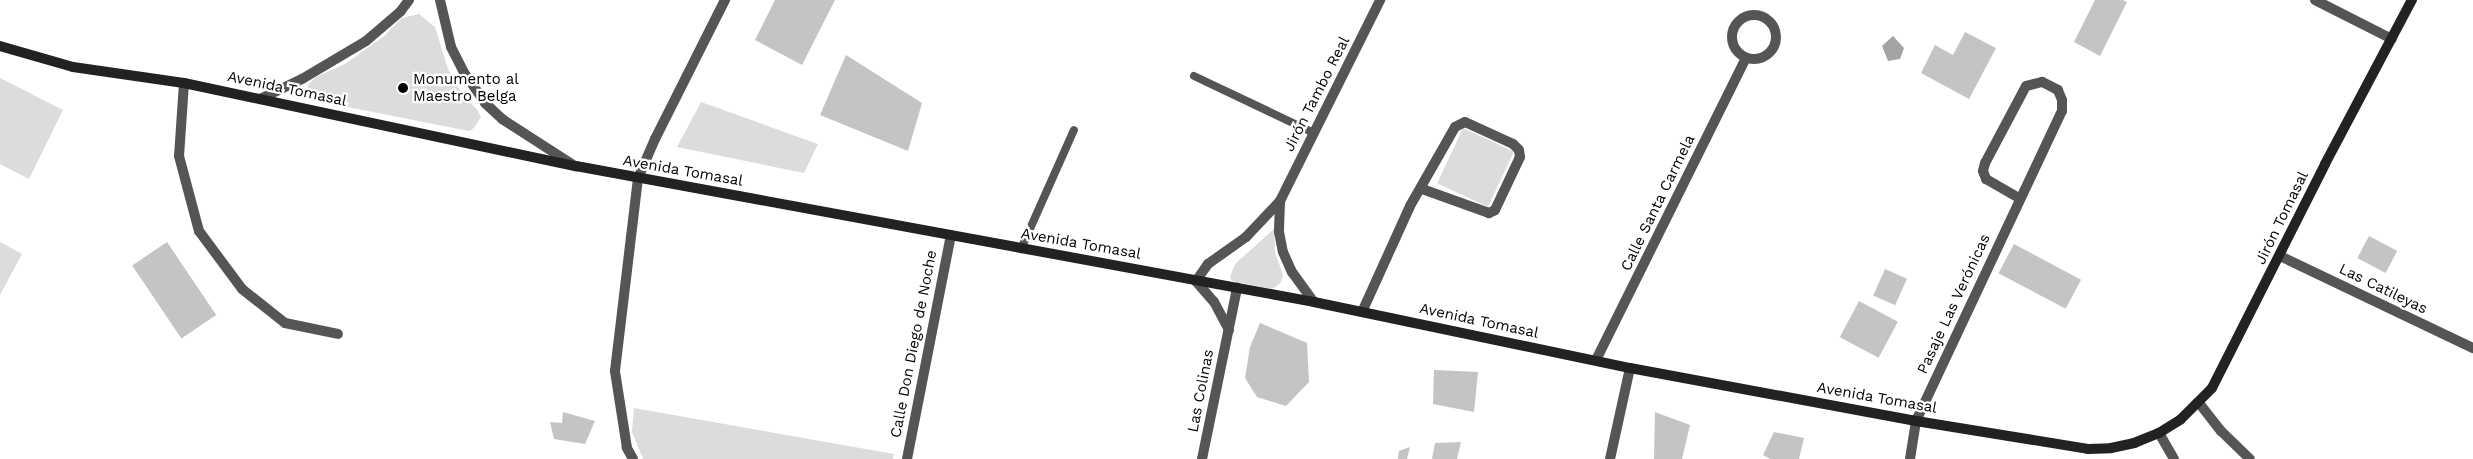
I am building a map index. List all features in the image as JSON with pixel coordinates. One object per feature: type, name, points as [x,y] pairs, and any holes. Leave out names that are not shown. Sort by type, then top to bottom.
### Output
[{"type":"street","points":[[260,99],[302,79],[366,41],[400,12],[409,0]]},
{"type":"street","points":[[440,0],[451,46],[465,74],[486,103],[502,119],[576,166]]},
{"type":"street","points":[[633,459],[627,448],[615,371],[638,178],[655,138],[726,0]]},
{"type":"street","name":"Jirón Tambo Real","points":[[1196,281],[1208,264],[1246,237],[1280,201],[1380,0]]},
{"type":"street","points":[[2315,0],[2392,39]]},
{"type":"street","name":"Jirón Tomasal","points":[[2158,433],[2180,420],[2199,403],[2223,370],[2412,0]]},
{"type":"street","points":[[1758,15],[1765,17],[1774,28],[1776,36],[1772,50],[1761,59],[1746,58],[1734,49],[1732,42],[1733,28],[1744,17],[1758,15]]},
{"type":"street","name":"Avenida Tomasal","points":[[0,46],[73,67],[184,83],[576,166],[1314,302],[1630,368],[1916,421],[2088,449],[2134,443],[2158,433]]},
{"type":"street","name":"Calle Santa Carmela","points":[[1596,360],[1746,58]]},
{"type":"street","name":"Pasaje Las Verónicas","points":[[1910,459],[1916,421],[2062,111],[2062,100],[2058,90],[2042,82],[2026,86],[1984,163],[1983,171],[1986,179],[2020,199]]},
{"type":"street","points":[[184,83],[179,156],[199,231],[242,289],[285,323],[338,334]]},
{"type":"street","points":[[1362,312],[1410,206],[1422,189],[1455,127],[1465,122],[1513,144],[1519,150],[1520,157],[1495,210],[1489,213],[1422,189]]},
{"type":"street","name":"Jirón Tambo Real","points":[[1280,201],[1279,232],[1283,252],[1292,272],[1314,302]]},
{"type":"street","name":"Calle Don Diego de Noche","points":[[908,459],[951,236]]},
{"type":"street","name":"Las Catileyas","points":[[2280,256],[2473,348]]},
{"type":"street","points":[[1196,281],[1214,302],[1228,330]]},
{"type":"street","name":"Las Colinas","points":[[1202,459],[1237,288]]},
{"type":"street","points":[[1610,459],[1630,368]]},
{"type":"street","points":[[2199,403],[2221,430],[2250,459]]},
{"type":"street","points":[[2158,433],[2174,459]]},
{"type":"lane","points":[[1194,76],[1314,132]]},
{"type":"lane","points":[[1021,249],[1074,130]]},
{"type":"shaded area","points":[[419,14],[435,27],[448,69],[461,92],[481,117],[474,128],[469,131],[317,101],[311,97],[308,92],[308,85],[316,77],[345,64],[383,37],[402,18]]},
{"type":"shaded area","points":[[1893,36],[1904,48],[1900,59],[1888,61],[1882,46]]},
{"type":"shaded area","points":[[0,78],[63,110],[29,179],[0,164]]},
{"type":"shaded area","points":[[701,102],[818,144],[804,173],[677,147]]},
{"type":"shaded area","points":[[1463,128],[1514,152],[1488,207],[1437,183]]},
{"type":"shaded area","points":[[1274,229],[1275,252],[1283,275],[1281,282],[1276,287],[1270,289],[1232,281],[1230,277],[1235,264]]},
{"type":"shaded area","points":[[0,242],[22,254],[0,295]]},
{"type":"shaded area","points":[[634,408],[894,454],[893,459],[643,459],[632,432]]},
{"type":"building","points":[[775,0],[835,0],[802,65],[755,40]]},
{"type":"building","points":[[2095,0],[2123,0],[2127,2],[2100,56],[2074,42]]},
{"type":"building","points":[[1965,32],[1996,48],[1969,99],[1921,73],[1935,45],[1953,55]]},
{"type":"building","points":[[846,55],[922,103],[908,151],[820,115]]},
{"type":"building","points":[[2369,236],[2397,251],[2386,273],[2357,258]]},
{"type":"building","points":[[167,242],[216,315],[181,338],[132,265]]},
{"type":"building","points":[[2014,244],[2081,280],[2066,309],[1999,273]]},
{"type":"building","points":[[1885,269],[1907,279],[1895,305],[1873,295]]},
{"type":"building","points":[[1859,301],[1898,322],[1879,358],[1840,337]]},
{"type":"building","points":[[1260,323],[1307,343],[1309,382],[1286,406],[1257,397],[1245,378],[1250,347]]},
{"type":"building","points":[[1434,370],[1478,372],[1474,412],[1433,404]]},
{"type":"building","points":[[563,412],[595,421],[585,444],[554,439],[550,422],[562,423]]},
{"type":"building","points":[[1655,412],[1690,425],[1682,459],[1654,459]]},
{"type":"building","points":[[1774,432],[1804,438],[1799,459],[1770,459],[1763,455]]},
{"type":"building","points":[[1461,442],[1457,459],[1432,459],[1435,443]]},
{"type":"building","points":[[1410,447],[1407,459],[1398,459],[1399,451]]},
{"type":"place","name":"Monumento al Maestro Belga","points":[[403,88]]}]
